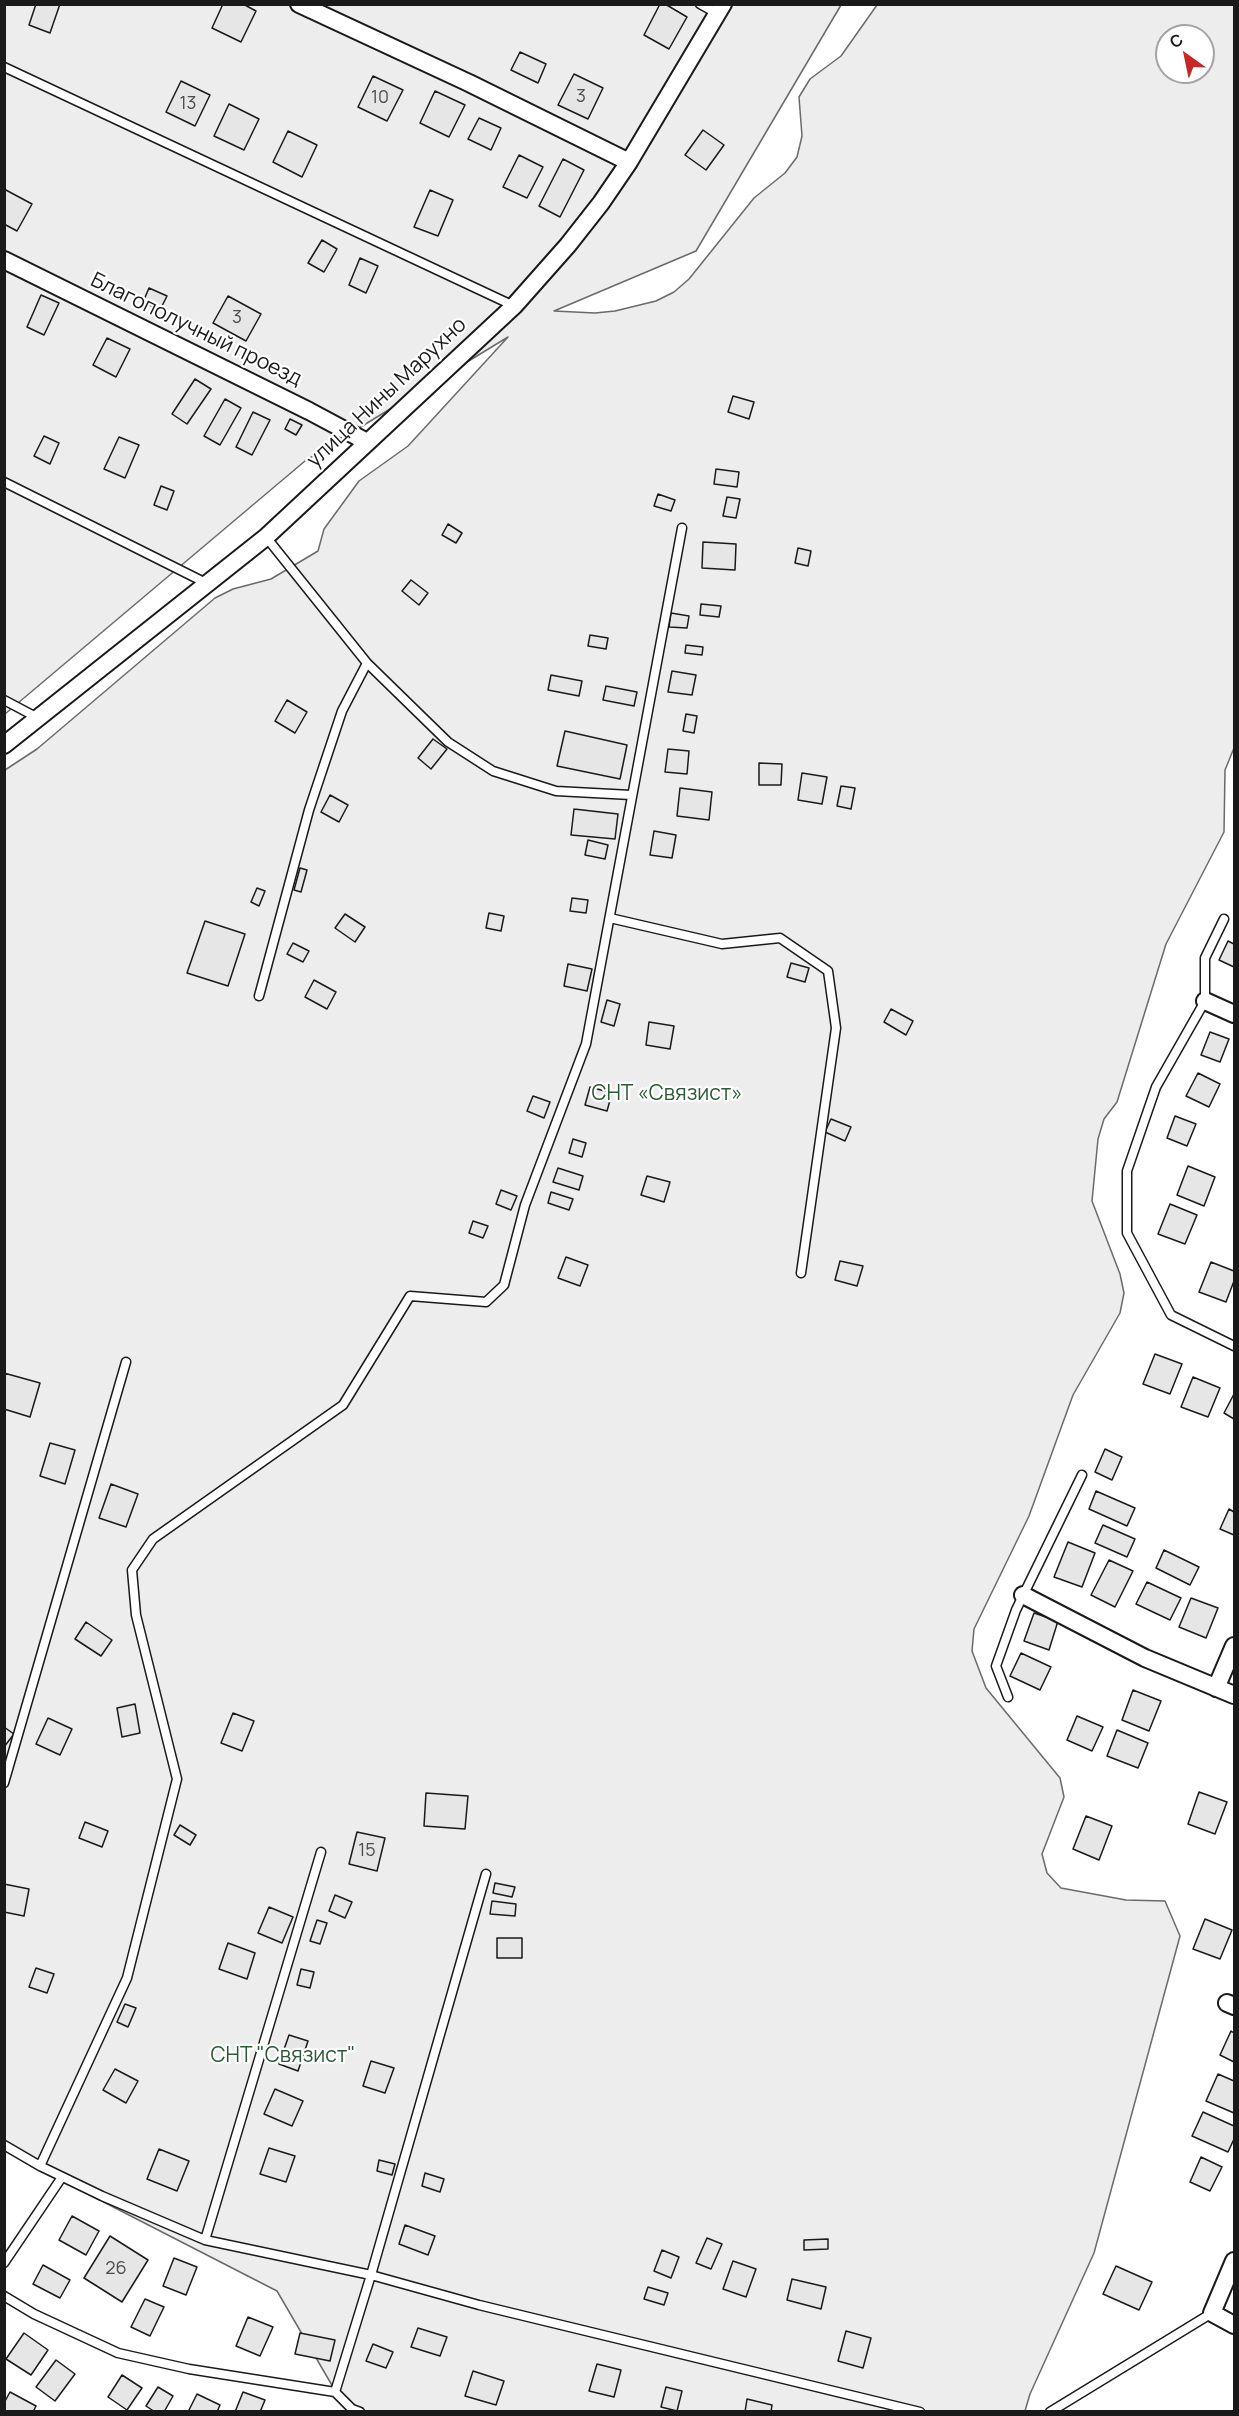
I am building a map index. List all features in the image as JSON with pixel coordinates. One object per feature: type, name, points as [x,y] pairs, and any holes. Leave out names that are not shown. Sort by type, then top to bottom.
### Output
[{"type":"street","points":[[299,4],[469,83],[629,162]]},
{"type":"street","name":"улица Нины Марухно","points":[[4,745],[266,537],[514,306],[568,245],[601,203],[629,162],[720,9]]},
{"type":"street","name":"Благополучный проезд","points":[[4,260],[367,442]]},
{"type":"street","points":[[1205,1001],[1234,1014]]},
{"type":"street","points":[[1023,1595],[1144,1658],[1234,1695]]},
{"type":"street","points":[[1216,1688],[1234,1646]]},
{"type":"street","points":[[1234,2261],[1212,2313],[1234,2325]]},
{"type":"lane","points":[[700,4],[720,9]]},
{"type":"lane","points":[[4,67],[514,306]]},
{"type":"lane","points":[[4,482],[208,584]]},
{"type":"lane","points":[[40,2166],[127,1978],[177,1779],[136,1615],[132,1570],[153,1539],[343,1405],[410,1296],[486,1302],[504,1285],[525,1204],[586,1044],[682,528]]},
{"type":"lane","points":[[266,537],[367,663],[448,741],[493,771],[556,791],[631,795]]},
{"type":"lane","points":[[259,996],[309,810],[342,711],[367,663]]},
{"type":"lane","points":[[4,700],[38,718]]},
{"type":"lane","points":[[610,918],[722,944],[780,938],[828,971],[836,1028],[801,1273]]},
{"type":"lane","points":[[1224,919],[1204,958],[1205,1001],[1156,1087],[1127,1171],[1127,1233],[1171,1315],[1234,1346]]},
{"type":"lane","points":[[4,1783],[126,1362]]},
{"type":"lane","points":[[1008,1697],[996,1666],[1023,1595],[1082,1475]]},
{"type":"lane","points":[[205,2240],[321,1852]]},
{"type":"lane","points":[[335,2392],[371,2276],[486,1874]]},
{"type":"lane","points":[[4,2145],[62,2177],[205,2240],[371,2276],[478,2305],[920,2412]]},
{"type":"lane","points":[[4,2263],[62,2177]]},
{"type":"lane","points":[[4,2295],[34,2313],[118,2353],[189,2369],[335,2392],[352,2409],[360,2412]]},
{"type":"lane","points":[[1050,2412],[1212,2313]]},
{"type":"shaded area","points":[[5,5],[841,5],[696,251],[554,311],[595,313],[615,311],[656,301],[674,292],[689,279],[754,198],[785,173],[797,157],[802,136],[799,97],[810,79],[841,56],[877,5],[1234,5],[1234,748],[1225,770],[1224,832],[1166,944],[1117,1102],[1104,1119],[1098,1139],[1092,1201],[1120,1274],[1124,1293],[1120,1313],[1073,1395],[1029,1516],[974,1629],[972,1651],[986,1688],[1060,1778],[1064,1797],[1042,1854],[1047,1873],[1061,1888],[1126,1900],[1165,1901],[1180,1936],[1094,2253],[1030,2394],[1025,2411],[347,2411],[277,2291],[86,2193],[5,2147],[5,770],[37,749],[215,598],[233,589],[271,579],[318,551],[324,529],[359,481],[408,446],[508,337],[305,461],[5,714]]},
{"type":"building","points":[[36,4],[60,4],[50,33],[29,25]]},
{"type":"building","points":[[223,4],[243,4],[256,11],[241,42],[212,28]]},
{"type":"building","points":[[660,4],[665,4],[687,17],[669,49],[644,35]]},
{"type":"building","points":[[520,52],[546,64],[538,83],[511,70]]},
{"type":"building","points":[[574,74],[603,88],[588,119],[558,105]]},
{"type":"building","points":[[373,76],[403,90],[387,121],[358,107]]},
{"type":"building","points":[[181,81],[210,95],[195,126],[166,112]]},
{"type":"building","points":[[435,91],[465,105],[449,137],[420,123]]},
{"type":"building","points":[[229,104],[259,119],[244,150],[214,136]]},
{"type":"building","points":[[479,118],[501,128],[491,150],[468,139]]},
{"type":"building","points":[[703,130],[724,145],[706,170],[685,155]]},
{"type":"building","points":[[288,131],[317,145],[302,177],[273,162]]},
{"type":"building","points":[[519,155],[543,167],[527,198],[503,187]]},
{"type":"building","points":[[563,159],[584,170],[560,217],[539,206]]},
{"type":"building","points":[[4,189],[32,204],[17,231],[4,224]]},
{"type":"building","points":[[430,190],[453,200],[438,236],[414,227]]},
{"type":"building","points":[[322,240],[337,249],[324,272],[308,263]]},
{"type":"building","points":[[360,258],[378,266],[366,293],[349,285]]},
{"type":"building","points":[[149,288],[167,296],[160,310],[143,302]]},
{"type":"building","points":[[41,295],[59,303],[44,335],[27,327]]},
{"type":"building","points":[[228,296],[261,314],[246,341],[213,323]]},
{"type":"building","points":[[107,338],[130,349],[116,377],[93,365]]},
{"type":"building","points":[[195,379],[211,389],[187,424],[172,414]]},
{"type":"building","points":[[733,396],[754,402],[749,419],[728,412]]},
{"type":"building","points":[[225,399],[241,408],[220,445],[204,436]]},
{"type":"building","points":[[253,412],[270,420],[252,455],[236,447]]},
{"type":"building","points":[[290,419],[302,425],[296,435],[285,429]]},
{"type":"building","points":[[44,436],[59,443],[50,464],[34,456]]},
{"type":"building","points":[[119,437],[139,445],[125,478],[104,469]]},
{"type":"building","points":[[716,469],[739,472],[737,487],[714,484]]},
{"type":"building","points":[[161,486],[174,491],[167,510],[154,505]]},
{"type":"building","points":[[658,494],[675,500],[671,511],[654,506]]},
{"type":"building","points":[[727,497],[740,499],[736,518],[723,516]]},
{"type":"building","points":[[448,524],[462,533],[456,543],[442,535]]},
{"type":"building","points":[[703,542],[736,544],[735,570],[702,568]]},
{"type":"building","points":[[798,548],[811,551],[808,566],[795,563]]},
{"type":"building","points":[[411,580],[428,593],[419,605],[402,591]]},
{"type":"building","points":[[701,604],[721,606],[719,617],[700,615]]},
{"type":"building","points":[[671,613],[689,616],[687,628],[669,627]]},
{"type":"building","points":[[590,635],[608,638],[606,649],[588,646]]},
{"type":"building","points":[[686,645],[703,647],[702,655],[685,653]]},
{"type":"building","points":[[672,671],[696,675],[692,695],[668,692]]},
{"type":"building","points":[[551,675],[582,681],[579,696],[548,690]]},
{"type":"building","points":[[606,686],[637,692],[634,706],[603,700]]},
{"type":"building","points":[[287,700],[307,712],[295,733],[275,721]]},
{"type":"building","points":[[686,714],[697,716],[694,733],[683,731]]},
{"type":"building","points":[[565,731],[627,745],[620,779],[557,766]]},
{"type":"building","points":[[433,739],[447,749],[431,769],[418,758]]},
{"type":"building","points":[[668,749],[689,751],[687,774],[665,772]]},
{"type":"building","points":[[759,763],[782,764],[781,785],[759,785]]},
{"type":"building","points":[[802,773],[827,777],[822,804],[798,800]]},
{"type":"building","points":[[841,786],[855,788],[851,809],[837,806]]},
{"type":"building","points":[[680,788],[712,792],[709,820],[677,816]]},
{"type":"building","points":[[330,795],[348,805],[339,822],[321,812]]},
{"type":"building","points":[[574,809],[618,814],[615,839],[571,835]]},
{"type":"building","points":[[654,831],[676,835],[672,858],[650,855]]},
{"type":"building","points":[[588,840],[608,845],[605,859],[585,855]]},
{"type":"building","points":[[300,868],[307,870],[301,892],[294,890]]},
{"type":"building","points":[[257,888],[265,891],[259,906],[251,902]]},
{"type":"building","points":[[572,898],[588,900],[586,913],[570,911]]},
{"type":"building","points":[[489,913],[504,916],[501,931],[486,928]]},
{"type":"building","points":[[345,914],[365,927],[355,942],[335,928]]},
{"type":"building","points":[[205,921],[245,934],[228,986],[187,973]]},
{"type":"building","points":[[1228,941],[1234,944],[1234,967],[1219,960]]},
{"type":"building","points":[[293,943],[309,951],[303,962],[287,954]]},
{"type":"building","points":[[791,963],[809,968],[805,982],[787,977]]},
{"type":"building","points":[[568,964],[592,969],[587,991],[564,986]]},
{"type":"building","points":[[314,980],[336,992],[327,1009],[305,997]]},
{"type":"building","points":[[607,1000],[620,1004],[614,1026],[601,1022]]},
{"type":"building","points":[[891,1009],[913,1021],[906,1035],[884,1022]]},
{"type":"building","points":[[649,1022],[674,1026],[670,1049],[646,1045]]},
{"type":"building","points":[[1210,1032],[1229,1039],[1220,1062],[1201,1055]]},
{"type":"building","points":[[1198,1073],[1220,1084],[1209,1107],[1186,1096]]},
{"type":"building","points":[[590,1087],[612,1093],[607,1111],[585,1105]]},
{"type":"building","points":[[533,1096],[550,1102],[544,1118],[527,1111]]},
{"type":"building","points":[[1175,1116],[1196,1124],[1187,1146],[1167,1138]]},
{"type":"building","points":[[831,1119],[851,1127],[845,1141],[825,1132]]},
{"type":"building","points":[[573,1139],[586,1143],[582,1157],[569,1153]]},
{"type":"building","points":[[1188,1166],[1215,1177],[1204,1206],[1177,1195]]},
{"type":"building","points":[[558,1168],[583,1176],[579,1190],[553,1182]]},
{"type":"building","points":[[647,1176],[670,1182],[664,1202],[641,1195]]},
{"type":"building","points":[[501,1190],[517,1196],[511,1210],[496,1204]]},
{"type":"building","points":[[551,1192],[573,1199],[569,1210],[548,1203]]},
{"type":"building","points":[[1170,1204],[1197,1215],[1185,1244],[1158,1234]]},
{"type":"building","points":[[473,1221],[488,1226],[483,1238],[469,1233]]},
{"type":"building","points":[[566,1257],[588,1265],[580,1286],[558,1278]]},
{"type":"building","points":[[840,1261],[863,1266],[857,1286],[835,1280]]},
{"type":"building","points":[[1211,1262],[1234,1271],[1234,1281],[1226,1302],[1199,1292]]},
{"type":"building","points":[[1155,1354],[1182,1364],[1170,1394],[1143,1384]]},
{"type":"building","points":[[4,1373],[40,1383],[30,1417],[4,1409]]},
{"type":"building","points":[[1193,1377],[1220,1388],[1208,1417],[1181,1407]]},
{"type":"building","points":[[1234,1394],[1234,1419],[1224,1413]]},
{"type":"building","points":[[50,1443],[75,1450],[65,1484],[40,1476]]},
{"type":"building","points":[[1105,1449],[1122,1457],[1112,1480],[1095,1472]]},
{"type":"building","points":[[111,1484],[138,1494],[126,1527],[99,1518]]},
{"type":"building","points":[[1096,1491],[1135,1508],[1127,1526],[1089,1509]]},
{"type":"building","points":[[1229,1509],[1234,1512],[1234,1535],[1220,1529]]},
{"type":"building","points":[[1103,1525],[1135,1539],[1127,1557],[1095,1543]]},
{"type":"building","points":[[1068,1542],[1095,1553],[1082,1587],[1054,1577]]},
{"type":"building","points":[[1164,1550],[1199,1567],[1190,1585],[1156,1568]]},
{"type":"building","points":[[1109,1560],[1133,1571],[1115,1607],[1091,1595]]},
{"type":"building","points":[[1147,1582],[1181,1598],[1170,1620],[1136,1604]]},
{"type":"building","points":[[1191,1598],[1218,1608],[1206,1638],[1179,1627]]},
{"type":"building","points":[[1034,1613],[1058,1621],[1049,1650],[1024,1641]]},
{"type":"building","points":[[86,1622],[112,1640],[101,1656],[75,1639]]},
{"type":"building","points":[[1021,1653],[1051,1667],[1040,1690],[1010,1676]]},
{"type":"building","points":[[1133,1690],[1161,1701],[1149,1731],[1122,1720]]},
{"type":"building","points":[[135,1704],[140,1733],[122,1737],[117,1708]]},
{"type":"building","points":[[233,1713],[254,1721],[242,1751],[221,1743]]},
{"type":"building","points":[[1077,1716],[1103,1727],[1092,1751],[1067,1740]]},
{"type":"building","points":[[48,1718],[72,1729],[60,1755],[36,1744]]},
{"type":"building","points":[[4,1727],[14,1734],[4,1747]]},
{"type":"building","points":[[1117,1730],[1148,1743],[1138,1768],[1107,1756]]},
{"type":"building","points":[[1199,1792],[1227,1802],[1215,1834],[1188,1824]]},
{"type":"building","points":[[426,1793],[468,1796],[465,1829],[424,1826]]},
{"type":"building","points":[[1086,1816],[1112,1826],[1099,1860],[1073,1849]]},
{"type":"building","points":[[85,1822],[108,1831],[102,1847],[79,1838]]},
{"type":"building","points":[[180,1825],[196,1835],[190,1845],[174,1835]]},
{"type":"building","points":[[357,1832],[385,1838],[377,1871],[349,1864]]},
{"type":"building","points":[[495,1883],[515,1887],[512,1897],[493,1893]]},
{"type":"building","points":[[4,1884],[29,1889],[24,1916],[4,1912]]},
{"type":"building","points":[[335,1895],[352,1902],[345,1918],[329,1911]]},
{"type":"building","points":[[492,1901],[516,1904],[515,1916],[490,1914]]},
{"type":"building","points":[[269,1907],[293,1917],[282,1943],[258,1933]]},
{"type":"building","points":[[1205,1919],[1232,1930],[1220,1959],[1193,1949]]},
{"type":"building","points":[[317,1920],[327,1923],[320,1944],[310,1941]]},
{"type":"building","points":[[497,1938],[522,1938],[522,1958],[497,1958]]},
{"type":"building","points":[[228,1943],[255,1953],[247,1979],[219,1969]]},
{"type":"building","points":[[36,1968],[54,1974],[47,1993],[29,1987]]},
{"type":"building","points":[[301,1969],[314,1972],[310,1988],[297,1985]]},
{"type":"building","points":[[125,2004],[136,2008],[128,2027],[117,2022]]},
{"type":"building","points":[[1231,2031],[1234,2033],[1234,2062],[1220,2055]]},
{"type":"building","points":[[289,2035],[308,2041],[298,2071],[279,2064]]},
{"type":"building","points":[[371,2061],[394,2068],[385,2093],[363,2086]]},
{"type":"building","points":[[115,2069],[138,2081],[126,2103],[103,2090]]},
{"type":"building","points":[[1218,2074],[1234,2081],[1234,2113],[1206,2101]]},
{"type":"building","points":[[275,2089],[303,2101],[292,2126],[264,2114]]},
{"type":"building","points":[[1203,2112],[1234,2126],[1234,2139],[1228,2152],[1192,2136]]},
{"type":"building","points":[[269,2148],[295,2156],[286,2182],[260,2174]]},
{"type":"building","points":[[159,2149],[189,2161],[177,2191],[147,2179]]},
{"type":"building","points":[[1201,2157],[1222,2167],[1210,2191],[1190,2182]]},
{"type":"building","points":[[379,2160],[395,2164],[392,2175],[377,2171]]},
{"type":"building","points":[[425,2173],[444,2179],[440,2192],[422,2186]]},
{"type":"building","points":[[72,2216],[99,2231],[86,2255],[59,2240]]},
{"type":"building","points":[[405,2225],[435,2236],[428,2255],[399,2244]]},
{"type":"building","points":[[110,2236],[148,2260],[122,2302],[84,2278]]},
{"type":"building","points":[[707,2238],[722,2244],[711,2269],[696,2263]]},
{"type":"building","points":[[828,2239],[828,2249],[804,2250],[804,2240]]},
{"type":"building","points":[[662,2250],[679,2257],[671,2278],[654,2271]]},
{"type":"building","points":[[174,2258],[197,2267],[186,2295],[163,2286]]},
{"type":"building","points":[[733,2261],[756,2269],[746,2297],[723,2289]]},
{"type":"building","points":[[43,2265],[70,2280],[60,2298],[33,2284]]},
{"type":"building","points":[[1116,2266],[1152,2282],[1139,2310],[1103,2294]]},
{"type":"building","points":[[792,2279],[826,2287],[821,2309],[787,2300]]},
{"type":"building","points":[[648,2287],[668,2293],[664,2305],[644,2299]]},
{"type":"building","points":[[145,2299],[164,2307],[150,2336],[131,2327]]},
{"type":"building","points":[[248,2317],[273,2327],[260,2356],[236,2346]]},
{"type":"building","points":[[418,2328],[447,2337],[440,2356],[411,2347]]},
{"type":"building","points":[[846,2331],[871,2338],[863,2368],[838,2361]]},
{"type":"building","points":[[24,2333],[48,2350],[31,2375],[6,2359]]},
{"type":"building","points":[[300,2333],[335,2340],[330,2361],[295,2354]]},
{"type":"building","points":[[373,2344],[393,2352],[386,2368],[366,2361]]},
{"type":"building","points":[[56,2360],[75,2374],[55,2401],[36,2387]]},
{"type":"building","points":[[597,2364],[621,2370],[614,2397],[589,2391]]},
{"type":"building","points":[[473,2371],[504,2381],[496,2405],[465,2396]]},
{"type":"building","points":[[122,2375],[142,2388],[127,2410],[108,2397]]},
{"type":"building","points":[[158,2387],[173,2396],[164,2412],[155,2412],[146,2406]]},
{"type":"building","points":[[666,2387],[682,2391],[677,2411],[661,2407]]},
{"type":"building","points":[[10,2392],[36,2406],[33,2412],[4,2412],[4,2403]]},
{"type":"building","points":[[243,2392],[265,2400],[260,2412],[235,2412]]},
{"type":"building","points":[[197,2394],[220,2405],[217,2412],[188,2412]]},
{"type":"building","points":[[747,2399],[772,2405],[771,2412],[745,2412]]},
{"type":"park label","name":"СНТ «Связист»","points":[[667,1094]]},
{"type":"park label","name":"СНТ \"Связист\"","points":[[283,2056]]}]
